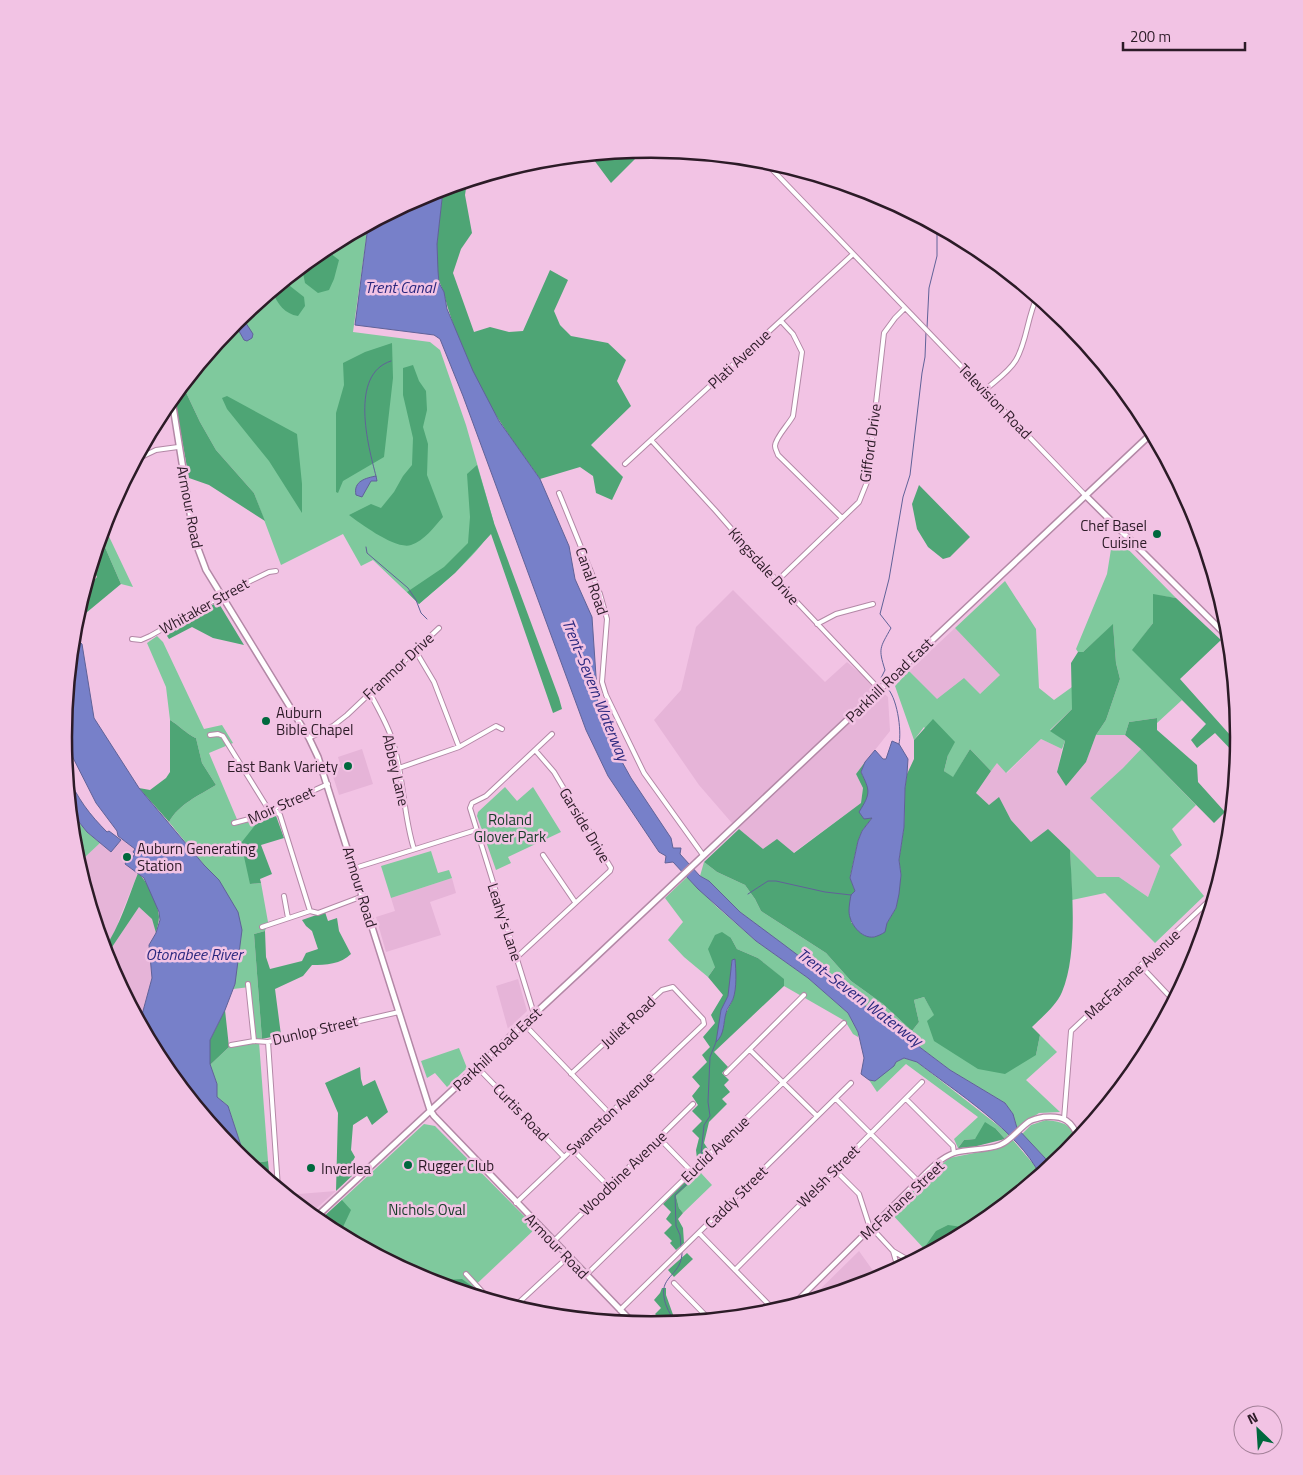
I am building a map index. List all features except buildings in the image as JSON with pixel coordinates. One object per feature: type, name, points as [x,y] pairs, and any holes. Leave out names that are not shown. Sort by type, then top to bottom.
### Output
[{"type":"main road","name":"Armour Road","points":[[173,411],[194,538],[206,570],[309,738],[328,784],[430,1110],[553,1242],[625,1315]]},
{"type":"main road","name":"Parkhill Road East","points":[[321,1213],[430,1110],[478,1068],[1146,437]]},
{"type":"main road","name":"Television Road","points":[[1085,495],[1220,629]]},
{"type":"street","name":"Television Road","points":[[775,172],[852,255],[1085,495]]},
{"type":"street","name":"Plati Avenue","points":[[625,464],[852,255]]},
{"type":"street","points":[[985,390],[1015,362],[1022,347],[1030,312],[1034,303]]},
{"type":"street","name":"Gifford Drive","points":[[777,581],[859,502],[867,482],[884,333],[905,308]]},
{"type":"street","points":[[781,321],[793,334],[802,352],[793,416],[788,426],[778,438],[775,446],[778,455],[842,518]]},
{"type":"street","name":"Kingsdale Drive","points":[[651,440],[777,581],[880,690]]},
{"type":"street","points":[[146,455],[156,450],[178,446]]},
{"type":"street","name":"Canal Road","points":[[560,493],[600,594],[607,619],[602,682],[606,695],[644,773],[703,855]]},
{"type":"street","name":"Whitaker Street","points":[[132,639],[141,640],[150,636],[222,596],[269,572],[276,571]]},
{"type":"street","points":[[817,624],[836,614],[873,604]]},
{"type":"street","name":"Franmor Drive","points":[[309,738],[333,726],[347,715],[439,628]]},
{"type":"street","points":[[415,650],[437,688],[459,747]]},
{"type":"street","name":"Abbey Lane","points":[[370,693],[393,742],[405,800],[408,830],[414,849]]},
{"type":"street","points":[[399,768],[459,747],[496,726],[502,729]]},
{"type":"street","points":[[210,735],[218,734],[223,736],[267,807],[280,815],[310,911]]},
{"type":"street","points":[[535,750],[552,734]]},
{"type":"street","name":"Leahy's Lane","points":[[534,1014],[470,811],[472,803],[486,796],[535,750]]},
{"type":"street","name":"Garside Drive","points":[[516,958],[611,868],[554,772],[535,750]]},
{"type":"street","name":"Moir Street","points":[[234,824],[273,810],[328,784]]},
{"type":"street","points":[[354,868],[476,830]]},
{"type":"street","points":[[543,855],[576,902]]},
{"type":"street","points":[[284,896],[288,918]]},
{"type":"street","points":[[262,927],[310,911],[318,913],[363,896]]},
{"type":"street","name":"MacFarlane Avenue","points":[[1064,1118],[1071,1031],[1206,904]]},
{"type":"street","points":[[1141,966],[1170,996]]},
{"type":"street","points":[[248,984],[254,1041]]},
{"type":"street","name":"Juliet Road","points":[[571,1074],[662,990],[673,987],[703,1019],[704,1024]]},
{"type":"street","points":[[726,1073],[804,995]]},
{"type":"street","name":"Dunlop Street","points":[[231,1045],[254,1041],[268,1042],[399,1012]]},
{"type":"street","name":"Euclid Avenue","points":[[586,1275],[844,1023]]},
{"type":"street","points":[[524,1024],[609,1113]]},
{"type":"street","name":"Swanston Avenue","points":[[516,1203],[704,1024]]},
{"type":"street","points":[[268,1042],[277,1179]]},
{"type":"street","points":[[750,1050],[817,1116]]},
{"type":"street","name":"Curtis Road","points":[[478,1068],[564,1157]]},
{"type":"street","name":"Welsh Street","points":[[734,1270],[922,1082]]},
{"type":"street","name":"Caddy Street","points":[[620,1310],[852,1083]]},
{"type":"street","points":[[836,1099],[918,1181]]},
{"type":"street","points":[[906,1099],[953,1146],[954,1153]]},
{"type":"street","name":"Woodbine Avenue","points":[[553,1242],[693,1104]]},
{"type":"street","name":"McFarlane Street","points":[[801,1297],[935,1165],[954,1153],[998,1146],[1030,1121],[1038,1118],[1055,1116],[1064,1118]]},
{"type":"street","points":[[1064,1118],[1076,1131]]},
{"type":"street","points":[[659,1138],[691,1171]]},
{"type":"street","points":[[572,1149],[609,1187]]},
{"type":"street","points":[[835,1170],[859,1194],[867,1223],[893,1251],[905,1258]]},
{"type":"street","points":[[699,1233],[768,1304]]},
{"type":"street","points":[[893,1251],[896,1262]]},
{"type":"street","points":[[520,1301],[568,1257]]},
{"type":"street","points":[[466,1274],[482,1291]]},
{"type":"street","points":[[674,1283],[704,1314]]},
{"type":"shaded area","points":[[733,590],[825,682],[847,662],[888,697],[890,731],[856,774],[863,788],[861,803],[793,853],[763,850],[731,822],[699,785],[654,720],[681,690],[696,627]]},
{"type":"shaded area","points":[[955,628],[1001,674],[980,694],[937,700],[909,671]]},
{"type":"shaded area","points":[[1096,735],[1125,735],[1141,749],[1090,798],[1160,866],[1148,897],[1119,877],[1097,877],[1031,842],[1011,820],[999,798],[989,805],[976,793],[997,762],[1007,773],[1041,739],[1062,749],[1057,772],[1086,762]]},
{"type":"shaded area","points":[[362,749],[373,784],[339,795],[331,770],[341,767],[338,757]]},
{"type":"shaded area","points":[[122,839],[135,849],[135,854],[129,862],[125,863],[138,873],[115,933],[110,941],[92,887],[85,857],[100,843],[111,852]]},
{"type":"shaded area","points":[[452,878],[456,893],[430,902],[441,935],[386,952],[376,917],[395,911],[391,898]]},
{"type":"shaded area","points":[[139,907],[152,919],[156,933],[149,945],[152,978],[142,1013],[132,994],[112,947]]},
{"type":"shaded area","points":[[518,979],[527,1011],[508,1029],[496,986]]},
{"type":"shaded area","points":[[336,1191],[316,1209],[296,1194]]},
{"type":"shaded area","points":[[859,1251],[874,1272],[838,1286],[817,1292]]},
{"type":"green space","points":[[635,159],[611,183],[595,161]]},
{"type":"green space","points":[[466,189],[465,195],[472,233],[461,249],[453,273],[474,332],[490,327],[509,332],[523,331],[550,270],[568,280],[554,311],[560,325],[571,336],[608,343],[626,360],[617,381],[631,406],[591,445],[623,477],[612,500],[596,493],[593,476],[580,467],[540,479],[510,437],[484,394],[448,310],[437,269],[442,198]]},
{"type":"green space","points":[[367,233],[353,332],[430,342],[440,350],[466,425],[494,523],[482,544],[472,555],[419,604],[373,560],[361,566],[343,534],[281,565],[254,493],[216,450],[186,393],[216,356],[242,328],[299,278]]},
{"type":"green space","points":[[332,255],[339,260],[329,290],[318,293],[305,283],[303,275],[330,256]]},
{"type":"green space","points":[[290,285],[304,297],[305,306],[298,316],[282,308],[275,297]]},
{"type":"green space","points":[[392,343],[393,378],[384,457],[343,481],[338,493],[336,492],[336,413],[344,385],[343,363],[365,352]]},
{"type":"green space","points":[[413,365],[419,381],[426,391],[427,410],[423,427],[428,444],[427,475],[443,517],[420,540],[405,546],[388,540],[349,515],[371,504],[381,508],[412,465],[413,438],[403,395],[403,368]]},
{"type":"green space","points":[[186,393],[216,450],[254,493],[265,521],[209,485],[189,478],[176,408]]},
{"type":"green space","points":[[227,396],[297,434],[302,484],[302,513],[269,461],[227,409],[222,398]]},
{"type":"green space","points":[[477,465],[494,523],[559,698],[562,709],[553,713],[491,534],[455,573],[419,604],[407,592],[444,567],[468,543],[470,517],[467,474]]},
{"type":"green space","points":[[919,485],[970,537],[950,557],[943,559],[928,547],[917,529],[912,504]]},
{"type":"green space","points":[[109,536],[133,587],[121,584],[105,547]]},
{"type":"green space","points":[[1118,539],[1176,598],[1154,595],[1153,623],[1133,650],[1182,700],[1157,723],[1157,718],[1129,722],[1125,735],[1096,735],[1106,720],[1120,679],[1116,663],[1113,625],[1083,652],[1078,652],[1076,649],[1107,574],[1112,543]]},
{"type":"green space","points":[[105,547],[121,584],[87,612],[92,588],[97,577],[96,575]]},
{"type":"green space","points":[[1005,581],[1036,629],[1039,688],[1054,700],[1072,687],[1072,709],[1050,730],[1065,741],[1062,749],[1041,739],[1006,773],[997,763],[991,771],[970,749],[953,778],[944,771],[948,755],[924,727],[914,740],[895,686],[909,671],[937,699],[964,678],[980,694],[1000,675],[955,628]]},
{"type":"green space","points":[[1153,594],[1176,598],[1221,640],[1180,679],[1230,735],[1230,748],[1215,733],[1197,748],[1191,740],[1206,724],[1132,650],[1153,623]]},
{"type":"green space","points":[[218,602],[244,645],[213,638],[192,627],[169,639],[164,631]]},
{"type":"green space","points":[[1113,624],[1116,663],[1120,679],[1106,720],[1096,735],[1086,762],[1066,786],[1057,772],[1065,741],[1050,731],[1072,709],[1071,663],[1078,652],[1083,652]]},
{"type":"green space","points":[[157,636],[163,642],[204,729],[222,725],[233,743],[209,753],[239,824],[256,818],[250,884],[261,883],[268,922],[265,931],[254,934],[262,1039],[256,1039],[250,987],[233,989],[235,984],[219,880],[204,865],[169,822],[184,805],[216,785],[202,763],[196,738],[170,720],[166,687],[147,643]]},
{"type":"green space","points":[[1157,718],[1157,730],[1197,765],[1198,782],[1225,812],[1214,823],[1125,735],[1129,722]]},
{"type":"green space","points":[[933,719],[955,742],[948,755],[944,771],[953,777],[970,749],[991,771],[976,793],[989,805],[999,797],[1011,820],[1031,842],[1048,829],[1070,850],[1073,922],[1067,977],[1056,1002],[1032,1027],[1040,1035],[1036,1055],[1005,1074],[978,1069],[934,1041],[927,1021],[934,1015],[924,997],[914,1000],[919,1022],[912,1031],[883,1004],[851,981],[826,953],[761,911],[745,885],[717,872],[704,862],[739,829],[763,849],[777,839],[794,853],[861,803],[863,788],[856,774],[865,762],[861,772],[869,788],[867,801],[869,817],[872,818],[862,831],[858,841],[850,877],[855,891],[851,922],[862,932],[875,937],[887,923],[896,908],[901,875],[899,860],[904,827],[905,788],[907,774],[914,759],[914,740]]},
{"type":"green space","points":[[170,720],[196,738],[202,763],[216,785],[184,805],[169,822],[139,788],[150,790],[166,778],[170,772]]},
{"type":"green space","points":[[1141,749],[1196,805],[1172,829],[1182,845],[1170,855],[1204,896],[1155,943],[1105,893],[1072,900],[1070,850],[1097,877],[1119,877],[1148,897],[1160,866],[1090,798]]},
{"type":"green space","name":"Roland Glover Park","points":[[505,787],[517,801],[533,787],[561,832],[508,857],[511,863],[496,870],[477,816],[478,812]]},
{"type":"green space","points":[[275,813],[284,838],[261,845],[272,874],[260,879],[261,883],[250,884],[241,843],[256,824],[256,820]]},
{"type":"green space","points":[[79,822],[87,832],[100,843],[85,857]]},
{"type":"green space","points":[[431,851],[438,873],[449,870],[452,878],[391,898],[381,866]]},
{"type":"green space","points":[[704,862],[717,872],[745,885],[761,911],[826,953],[851,981],[883,1004],[912,1031],[919,1022],[914,1000],[924,997],[935,1016],[1036,1055],[1040,1035],[1057,1052],[1026,1080],[1060,1112],[1039,1113],[1017,1128],[1013,1114],[1005,1103],[950,1070],[740,912],[709,881],[700,876]]},
{"type":"green space","points":[[138,873],[149,887],[157,906],[159,917],[156,933],[152,919],[139,907],[112,947],[110,941]]},
{"type":"green space","points":[[687,877],[717,907],[756,941],[808,978],[848,1013],[858,1032],[858,1037],[853,1034],[845,1021],[784,986],[783,979],[758,958],[737,949],[731,938],[708,977],[684,957],[668,940],[683,922],[665,898]]},
{"type":"green space","points":[[325,912],[328,921],[337,918],[339,931],[351,954],[338,962],[312,965],[303,976],[275,989],[281,1035],[262,1039],[254,934],[265,931],[266,957],[270,969],[302,961],[306,953],[318,949],[312,931],[302,920]]},
{"type":"green space","points":[[722,932],[731,938],[737,949],[758,958],[784,979],[784,986],[714,1052],[728,1067],[722,1073],[729,1080],[724,1085],[730,1092],[722,1099],[727,1104],[709,1122],[704,1143],[708,1149],[697,1159],[696,1150],[699,1138],[692,1131],[702,1121],[692,1111],[698,1105],[692,1096],[700,1086],[692,1077],[707,1062],[702,1055],[710,1047],[703,1037],[715,1023],[711,1015],[723,995],[708,977],[715,967],[708,949],[715,935]],"holes":[[[732,960],[735,960],[735,988],[733,999],[725,1015],[723,1029],[720,1015],[729,992]]]},
{"type":"green space","points":[[225,1010],[229,1047],[210,1065],[210,1040]]},
{"type":"green space","points":[[259,1042],[268,1161],[259,1162],[241,1146],[228,1106],[217,1097],[217,1084],[210,1065],[229,1047]]},
{"type":"green space","points":[[459,1048],[467,1068],[447,1087],[435,1073],[427,1078],[421,1061]]},
{"type":"green space","points":[[904,1058],[917,1062],[1009,1134],[1005,1139],[996,1129],[975,1139],[964,1140],[958,1148],[954,1139],[978,1117],[906,1064],[877,1092],[869,1080],[875,1081],[896,1062]]},
{"type":"green space","points":[[360,1067],[363,1086],[375,1080],[388,1112],[372,1125],[367,1116],[353,1125],[351,1150],[355,1157],[349,1168],[354,1174],[336,1191],[338,1113],[325,1083]]},
{"type":"green space","points":[[1046,1120],[1058,1122],[1070,1128],[1073,1134],[1047,1160],[1022,1134],[1031,1125]]},
{"type":"green space","points":[[985,1122],[996,1129],[1005,1139],[973,1147],[958,1148],[964,1140],[975,1139]]},
{"type":"green space","name":"Nichols Oval","points":[[424,1124],[435,1126],[536,1228],[472,1288],[395,1257],[325,1215]]},
{"type":"green space","points":[[1012,1139],[1037,1169],[1004,1197],[941,1239],[924,1248],[890,1212],[949,1158],[1000,1148]]},
{"type":"green space","points":[[268,1161],[269,1172],[259,1162]]},
{"type":"green space","points":[[697,1169],[701,1173],[676,1196],[679,1208],[683,1213],[678,1219],[683,1228],[684,1243],[676,1250],[670,1243],[672,1241],[664,1233],[672,1225],[666,1219],[671,1212],[663,1204]]},
{"type":"green space","points":[[701,1173],[712,1185],[683,1213],[679,1208],[676,1196]]},
{"type":"green space","points":[[342,1200],[351,1210],[343,1227],[325,1215]]},
{"type":"green space","points":[[948,1225],[961,1227],[924,1248],[936,1231]]},
{"type":"green space","points":[[687,1253],[693,1259],[674,1277],[668,1270]]},
{"type":"green space","points":[[462,1279],[473,1287],[465,1286],[449,1280]]},
{"type":"green space","points":[[662,1288],[666,1288],[666,1295],[673,1315],[657,1316],[655,1314],[661,1308],[654,1300]]},
{"type":"water","name":"Trent Canal","points":[[442,198],[437,244],[438,271],[439,283],[444,292],[447,309],[473,371],[499,421],[540,479],[569,546],[575,579],[592,617],[601,724],[631,778],[671,838],[673,848],[681,848],[680,854],[700,876],[709,881],[740,912],[950,1070],[1005,1103],[1013,1114],[1017,1128],[1047,1160],[1037,1170],[1017,1143],[1002,1128],[917,1062],[904,1058],[896,1062],[894,1066],[875,1081],[869,1080],[861,1074],[864,1058],[858,1032],[848,1013],[808,978],[756,941],[698,889],[673,862],[665,863],[666,856],[659,852],[608,776],[586,730],[463,396],[440,339],[434,335],[355,325],[367,233],[395,218]]},
{"type":"water","points":[[246,324],[253,334],[252,338],[247,341],[244,340],[239,331]]},
{"type":"water","points":[[376,476],[377,481],[371,481],[362,497],[356,495],[358,483],[364,479]]},
{"type":"water","name":"Otonabee River","points":[[81,643],[94,718],[139,788],[219,880],[238,912],[242,930],[235,984],[210,1040],[210,1064],[217,1084],[217,1097],[228,1106],[241,1146],[192,1090],[170,1059],[142,1013],[152,978],[149,945],[156,933],[160,920],[159,912],[144,878],[125,864],[135,854],[133,852],[135,849],[118,836],[117,831],[96,803],[73,758],[74,700]]},
{"type":"water","points":[[892,741],[899,744],[908,759],[904,827],[899,860],[901,875],[899,894],[896,908],[887,923],[885,932],[875,937],[869,937],[860,933],[853,925],[849,911],[851,895],[855,891],[850,878],[858,841],[862,831],[872,818],[864,819],[859,812],[868,792],[861,772],[865,762],[875,750],[883,759],[886,759]]},
{"type":"water","points":[[75,790],[90,813],[107,832],[109,831],[121,840],[111,852],[87,832],[79,822]]},
{"type":"water","points":[[735,959],[736,979],[734,995],[727,1011],[722,1032],[716,1042],[721,1010],[728,996],[732,960]]},
{"type":"waterway","points":[[927,328],[929,288],[937,256],[937,234]]},
{"type":"waterway","points":[[883,682],[881,678],[885,670],[881,657],[881,648],[891,628],[880,614],[889,579],[903,497],[910,475],[925,357],[926,332]]},
{"type":"waterway","points":[[376,476],[366,430],[366,395],[370,380],[378,368],[391,361]]},
{"type":"waterway","points":[[366,547],[367,553],[408,588],[416,600],[421,613],[427,619]]},
{"type":"waterway","points":[[886,687],[890,691],[896,705],[900,731],[899,744]]},
{"type":"waterway","points":[[748,894],[768,881],[776,881],[825,892],[851,895]]},
{"type":"waterway","points":[[701,1155],[704,1125],[710,1116],[708,1102],[710,1057],[716,1042]]},
{"type":"waterway","points":[[681,1247],[680,1235],[676,1226],[675,1195],[699,1172]]},
{"type":"waterway","points":[[671,1315],[664,1297],[665,1284],[679,1265],[682,1251]]},
{"type":"place","name":"Chef Basel Cuisine","points":[[1157,534]]},
{"type":"place","name":"Auburn Bible Chapel","points":[[266,721]]},
{"type":"place","name":"East Bank Variety","points":[[348,766]]},
{"type":"place","name":"Auburn Generating Station","points":[[127,857]]},
{"type":"place","name":"Rugger Club","points":[[408,1165]]},
{"type":"place","name":"Inverlea","points":[[311,1168]]},
{"type":"water label","name":"Trent–Severn Waterway","points":[[596,690]]},
{"type":"water label","name":"Trent–Severn Waterway","points":[[860,997]]}]
